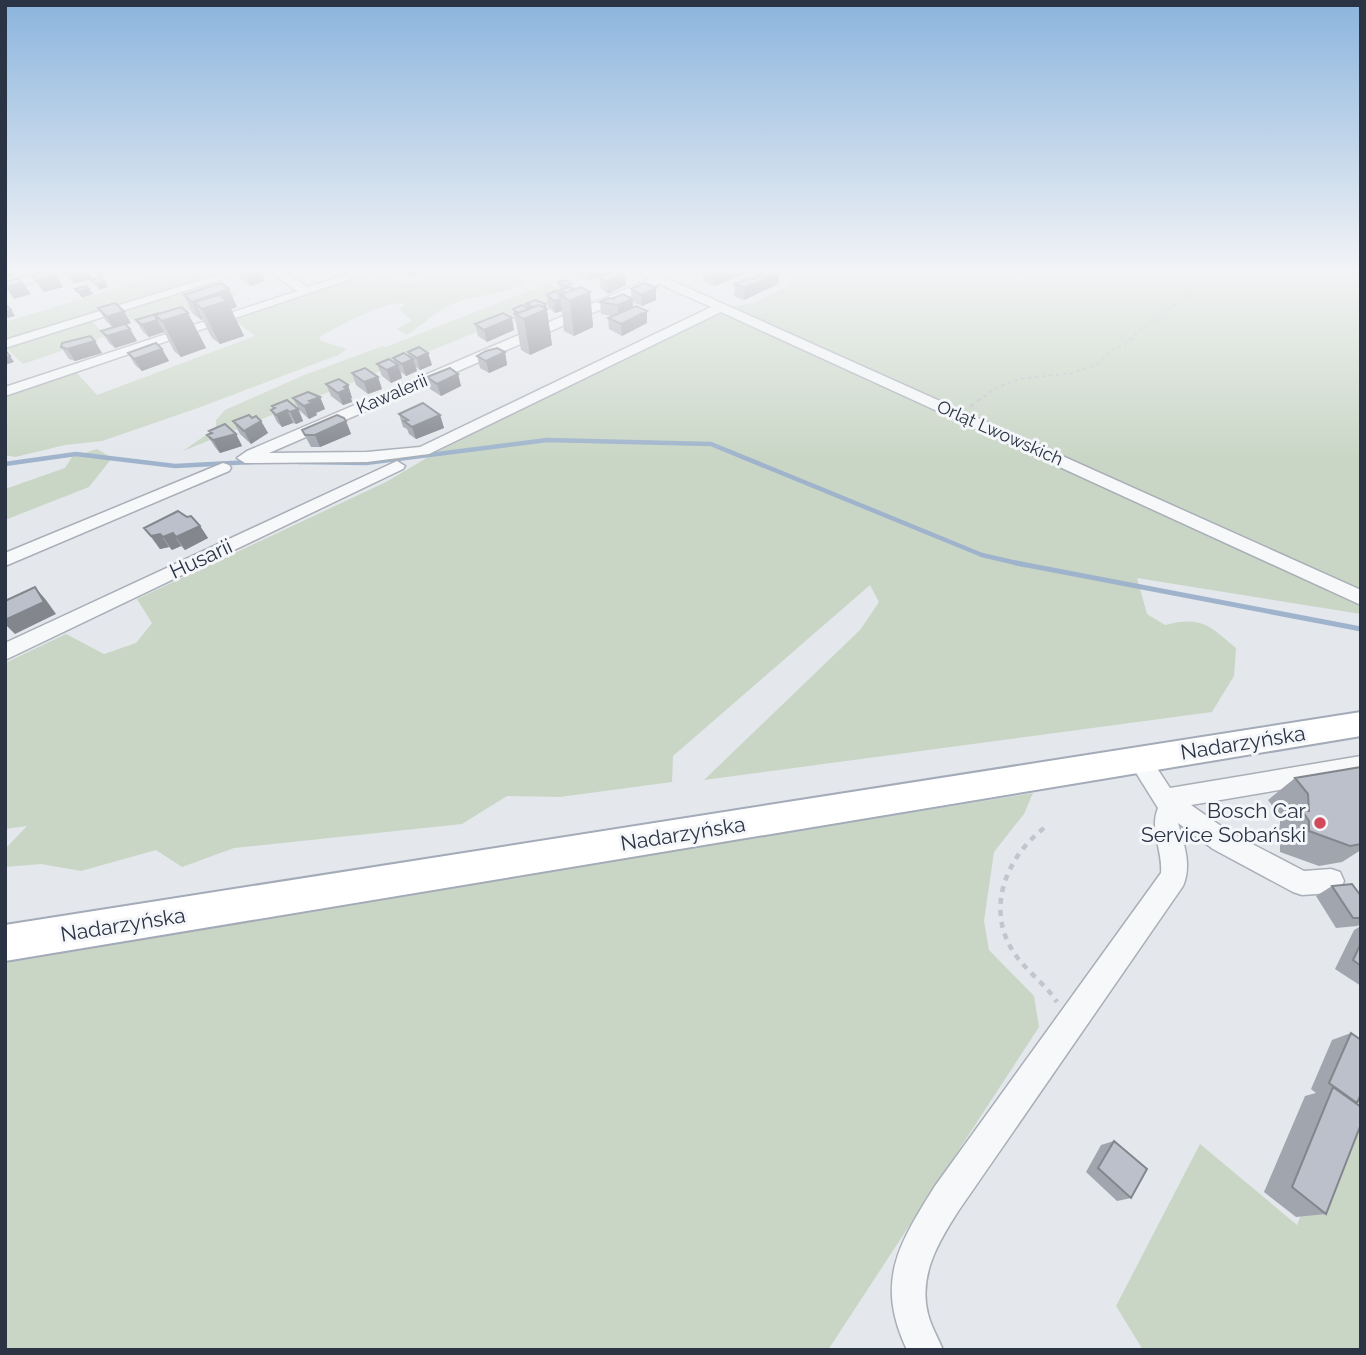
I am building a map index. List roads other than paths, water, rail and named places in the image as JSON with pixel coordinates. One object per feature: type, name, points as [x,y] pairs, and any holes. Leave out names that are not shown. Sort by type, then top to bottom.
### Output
[{"type":"main road","name":"Nadarzyńska","points":[[5,943],[1361,723]]},
{"type":"street","points":[[5,344],[40,333]]},
{"type":"street","points":[[5,393],[181,333]]},
{"type":"street","name":"Kawalerii","points":[[535,333],[243,458],[367,457],[423,450],[667,333]]},
{"type":"street","name":"Orląt Lwowskich","points":[[777,333],[1361,598]]},
{"type":"street","name":"Husarii","points":[[5,652],[397,466]]},
{"type":"street","points":[[5,560],[223,467]]},
{"type":"street","points":[[1139,760],[1168,802],[1222,841],[1302,883],[1331,881]]},
{"type":"street","points":[[1168,802],[1361,766]]},
{"type":"street","points":[[925,1350],[910,1315],[911,1263],[947,1198],[1174,877],[1175,858],[1165,820],[1168,802]]},
{"type":"waterway","points":[[299,462],[366,463],[547,440],[711,444],[982,555],[1018,563]]},
{"type":"waterway","points":[[5,464],[76,454],[175,466],[251,462]]},
{"type":"waterway","points":[[1018,563],[1361,629]]},
{"type":"waterway","points":[[1018,563],[1025,565]]},
{"type":"place","name":"Bosch Car Service Sobański","points":[[1320,823]]}]
